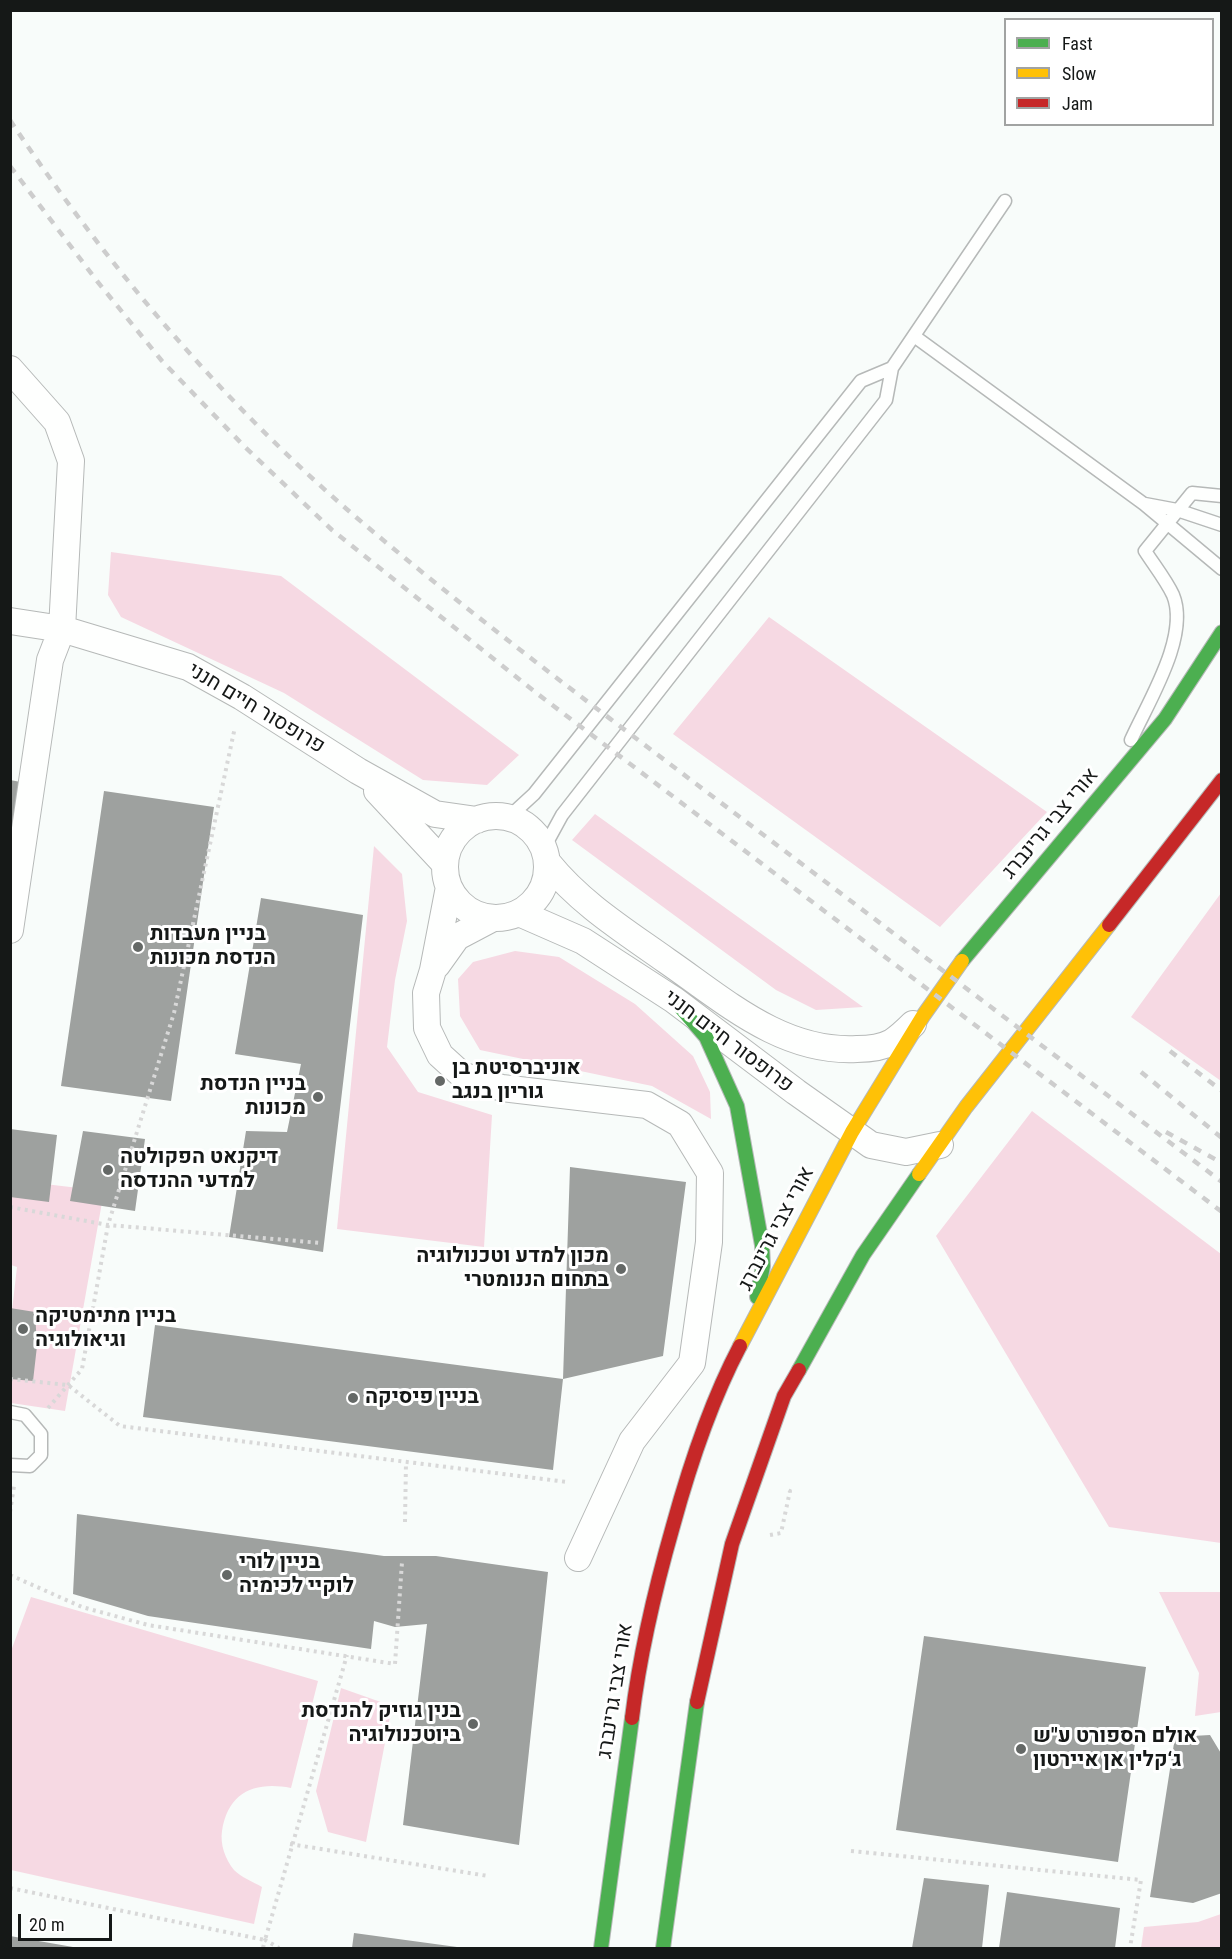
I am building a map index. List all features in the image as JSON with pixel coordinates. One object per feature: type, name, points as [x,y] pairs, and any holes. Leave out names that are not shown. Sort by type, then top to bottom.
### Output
[{"type":"main road","name":"אורי צבי גרינברג","points":[[602,1948],[638,1669],[654,1593],[694,1451],[727,1370],[852,1132],[923,1016],[959,964],[1165,718],[1196,676],[1221,632]]},
{"type":"main road","points":[[663,1948],[700,1681],[732,1545],[784,1396],[863,1255],[940,1145],[1221,780]]},
{"type":"main road","points":[[674,1000],[706,1037],[737,1106],[762,1245],[763,1266],[752,1322]]},
{"type":"street","points":[[10,369],[57,422],[70,461],[62,628],[50,660],[10,930]]},
{"type":"street","name":"פרופסור חיים חנני","points":[[10,621],[62,628],[188,667],[242,697],[358,771],[435,814],[477,820]]},
{"type":"street","name":"פרופסור חיים חנני","points":[[358,771],[447,875]]},
{"type":"street","points":[[433,970],[457,938],[493,918],[519,913],[531,904],[540,892],[546,856],[536,834],[524,824],[509,817],[493,816],[464,826],[455,837],[433,970],[426,993],[427,1028],[440,1054],[462,1074],[502,1088],[647,1105],[680,1124],[710,1173],[709,1242],[692,1363],[632,1441],[578,1558]]},
{"type":"street","name":"פרופסור חיים חנני","points":[[546,856],[568,888],[760,1027],[795,1041],[844,1050],[891,1043],[923,1016]]},
{"type":"street","points":[[447,875],[467,909],[493,918]]},
{"type":"street","name":"פרופסור חיים חנני","points":[[519,913],[583,941],[674,1000],[871,1145],[892,1151],[913,1152],[940,1145]]},
{"type":"lane","points":[[546,856],[562,815],[886,400],[892,368],[1005,201]]},
{"type":"lane","points":[[914,336],[1144,504],[1221,569]]},
{"type":"lane","points":[[509,817],[534,794],[861,381],[892,368]]},
{"type":"lane","points":[[1109,787],[1170,657],[1178,622],[1173,596],[1145,551],[1192,493],[1221,496]]},
{"type":"lane","points":[[1144,504],[1177,510],[1221,525]]},
{"type":"lane","points":[[10,1412],[26,1415],[41,1434],[41,1455],[30,1466],[10,1465]]},
{"type":"path","points":[[34,1425],[82,1369],[108,1225],[174,1013],[242,697]]},
{"type":"path","points":[[10,1207],[108,1225],[321,1243]]},
{"type":"path","points":[[10,1379],[68,1385],[120,1426],[567,1482]]},
{"type":"path","points":[[405,1522],[406,1462]]},
{"type":"path","points":[[780,1500],[783,1490],[790,1491],[781,1533]]},
{"type":"path","points":[[10,1575],[82,1606],[148,1625],[395,1664],[402,1562]]},
{"type":"path","points":[[263,1948],[290,1844],[347,1655]]},
{"type":"path","points":[[290,1844],[488,1876]]},
{"type":"path","points":[[851,1851],[1141,1880],[1130,1948]]},
{"type":"path","points":[[10,1888],[265,1940],[279,1948]]},
{"type":"shaded area","points":[[111,552],[281,576],[519,755],[487,785],[423,780],[284,693],[121,617],[108,595]]},
{"type":"shaded area","points":[[769,617],[1047,812],[940,927],[673,734]]},
{"type":"shaded area","points":[[595,814],[863,1007],[816,1010],[776,990],[572,840]]},
{"type":"shaded area","points":[[374,846],[402,874],[407,921],[395,980],[387,1047],[418,1092],[492,1115],[484,1247],[337,1229]]},
{"type":"shaded area","points":[[1221,893],[1221,1081],[1131,1017]]},
{"type":"shaded area","points":[[515,951],[559,957],[635,1004],[693,1056],[710,1092],[711,1119],[652,1086],[480,1050],[460,1016],[458,979],[473,962]]},
{"type":"shaded area","points":[[1032,1111],[1221,1254],[1221,1543],[1109,1527],[936,1236]]},
{"type":"shaded area","points":[[11,1180],[104,1191],[65,1411],[11,1403],[10,1328],[17,1267],[11,1265]]},
{"type":"shaded area","points":[[1159,1592],[1221,1592],[1221,1712],[1195,1716],[1199,1673]]},
{"type":"shaded area","points":[[31,1597],[318,1681],[291,1788],[266,1786],[245,1792],[230,1807],[225,1818],[222,1841],[228,1861],[237,1873],[262,1887],[254,1924],[11,1870],[11,1651]]},
{"type":"shaded area","points":[[341,1688],[392,1706],[366,1842],[328,1832],[316,1791]]},
{"type":"shaded area","points":[[1221,1914],[1221,1948],[1141,1948],[1144,1927],[1198,1922]]},
{"type":"building","points":[[10,780],[26,783],[10,850]]},
{"type":"building","name":"בניין מעבדות הנדסת מכונות","points":[[104,791],[214,807],[171,1101],[61,1086]]},
{"type":"building","name":"בניין הנדסת מכונות","points":[[261,898],[363,915],[323,1252],[229,1237],[246,1131],[287,1132],[301,1064],[235,1054]]},
{"type":"building","points":[[10,1129],[57,1135],[49,1202],[10,1197]]},
{"type":"building","name":"דיקנאט הפקולטה למדעי ההנדסה","points":[[83,1131],[145,1139],[135,1211],[70,1201]]},
{"type":"building","name":"מכון למדע וטכנולוגיה בתחום הננומטרי","points":[[570,1167],[686,1182],[663,1356],[563,1379]]},
{"type":"building","name":"בניין מתימטיקה וגיאולוגיה","points":[[10,1308],[35,1312],[37,1346],[33,1381],[10,1379]]},
{"type":"building","name":"בניין פיסיקה","points":[[155,1325],[563,1379],[553,1470],[143,1417]]},
{"type":"building","points":[[77,1514],[384,1556],[436,1556],[548,1572],[519,1845],[403,1825],[427,1624],[395,1627],[374,1621],[371,1649],[148,1616],[73,1594]]},
{"type":"building","name":"אולם הספורט ע\"ש ג‘קלין אן איירטון","points":[[924,1636],[1146,1667],[1118,1862],[896,1830]]},
{"type":"building","points":[[1210,1735],[1222,1755],[1222,1893],[1193,1903],[1150,1897],[1175,1737]]},
{"type":"building","points":[[924,1878],[989,1885],[982,1948],[912,1948]]},
{"type":"building","points":[[1007,1892],[1120,1908],[1115,1948],[999,1948]]},
{"type":"building","points":[[354,1933],[457,1947],[457,1948],[352,1948]]},
{"type":"building","points":[[10,1936],[73,1947],[73,1948],[10,1948]]},
{"type":"railway","points":[[10,120],[86,227],[170,331],[261,429],[357,518],[534,661],[1222,1182]]},
{"type":"railway","points":[[10,166],[97,281],[162,361],[244,446],[332,530],[539,695],[1222,1212]]},
{"type":"railway","points":[[1170,1051],[1222,1091]]},
{"type":"railway","points":[[1141,1072],[1222,1138]]},
{"type":"railway","points":[[1166,1132],[1222,1163]]},
{"type":"traffic: fast","points":[[962,961],[1165,719],[1222,632]]},
{"type":"traffic: fast","points":[[674,1000],[706,1037],[737,1106],[762,1245],[763,1266],[757,1297]]},
{"type":"traffic: fast","points":[[799,1370],[863,1255],[919,1174]]},
{"type":"traffic: fast","points":[[663,1948],[697,1702]]},
{"type":"traffic: fast","points":[[601,1948],[632,1718]]},
{"type":"traffic: slow","points":[[919,1174],[966,1107],[1109,925]]},
{"type":"traffic: slow","points":[[740,1346],[852,1132],[923,1016],[962,961]]},
{"type":"traffic: jam","points":[[1109,925],[1222,780]]},
{"type":"traffic: jam","points":[[632,1718],[649,1621],[680,1503],[710,1412],[740,1346]]},
{"type":"traffic: jam","points":[[697,1702],[732,1544],[784,1396],[799,1370]]},
{"type":"place","name":"בניין מעבדות הנדסת מכונות","points":[[138,947]]},
{"type":"place","name":"אוניברסיטת בן גוריון בנגב","points":[[440,1081]]},
{"type":"place","name":"בניין הנדסת מכונות","points":[[318,1097]]},
{"type":"place","name":"דיקנאט הפקולטה למדעי ההנדסה","points":[[108,1170]]},
{"type":"place","name":"מכון למדע וטכנולוגיה בתחום הננומטרי","points":[[621,1269]]},
{"type":"place","name":"בניין מתימטיקה וגיאולוגיה","points":[[23,1329]]},
{"type":"place","name":"בניין פיסיקה","points":[[353,1398]]},
{"type":"place","name":"בניין לורי לוקיי לכימיה","points":[[227,1575]]},
{"type":"place","name":"בנין גוזיק להנדסת ביוטכנולוגיה","points":[[473,1724]]},
{"type":"place","name":"אולם הספורט ע\"ש ג‘קלין אן איירטון","points":[[1021,1749]]}]
